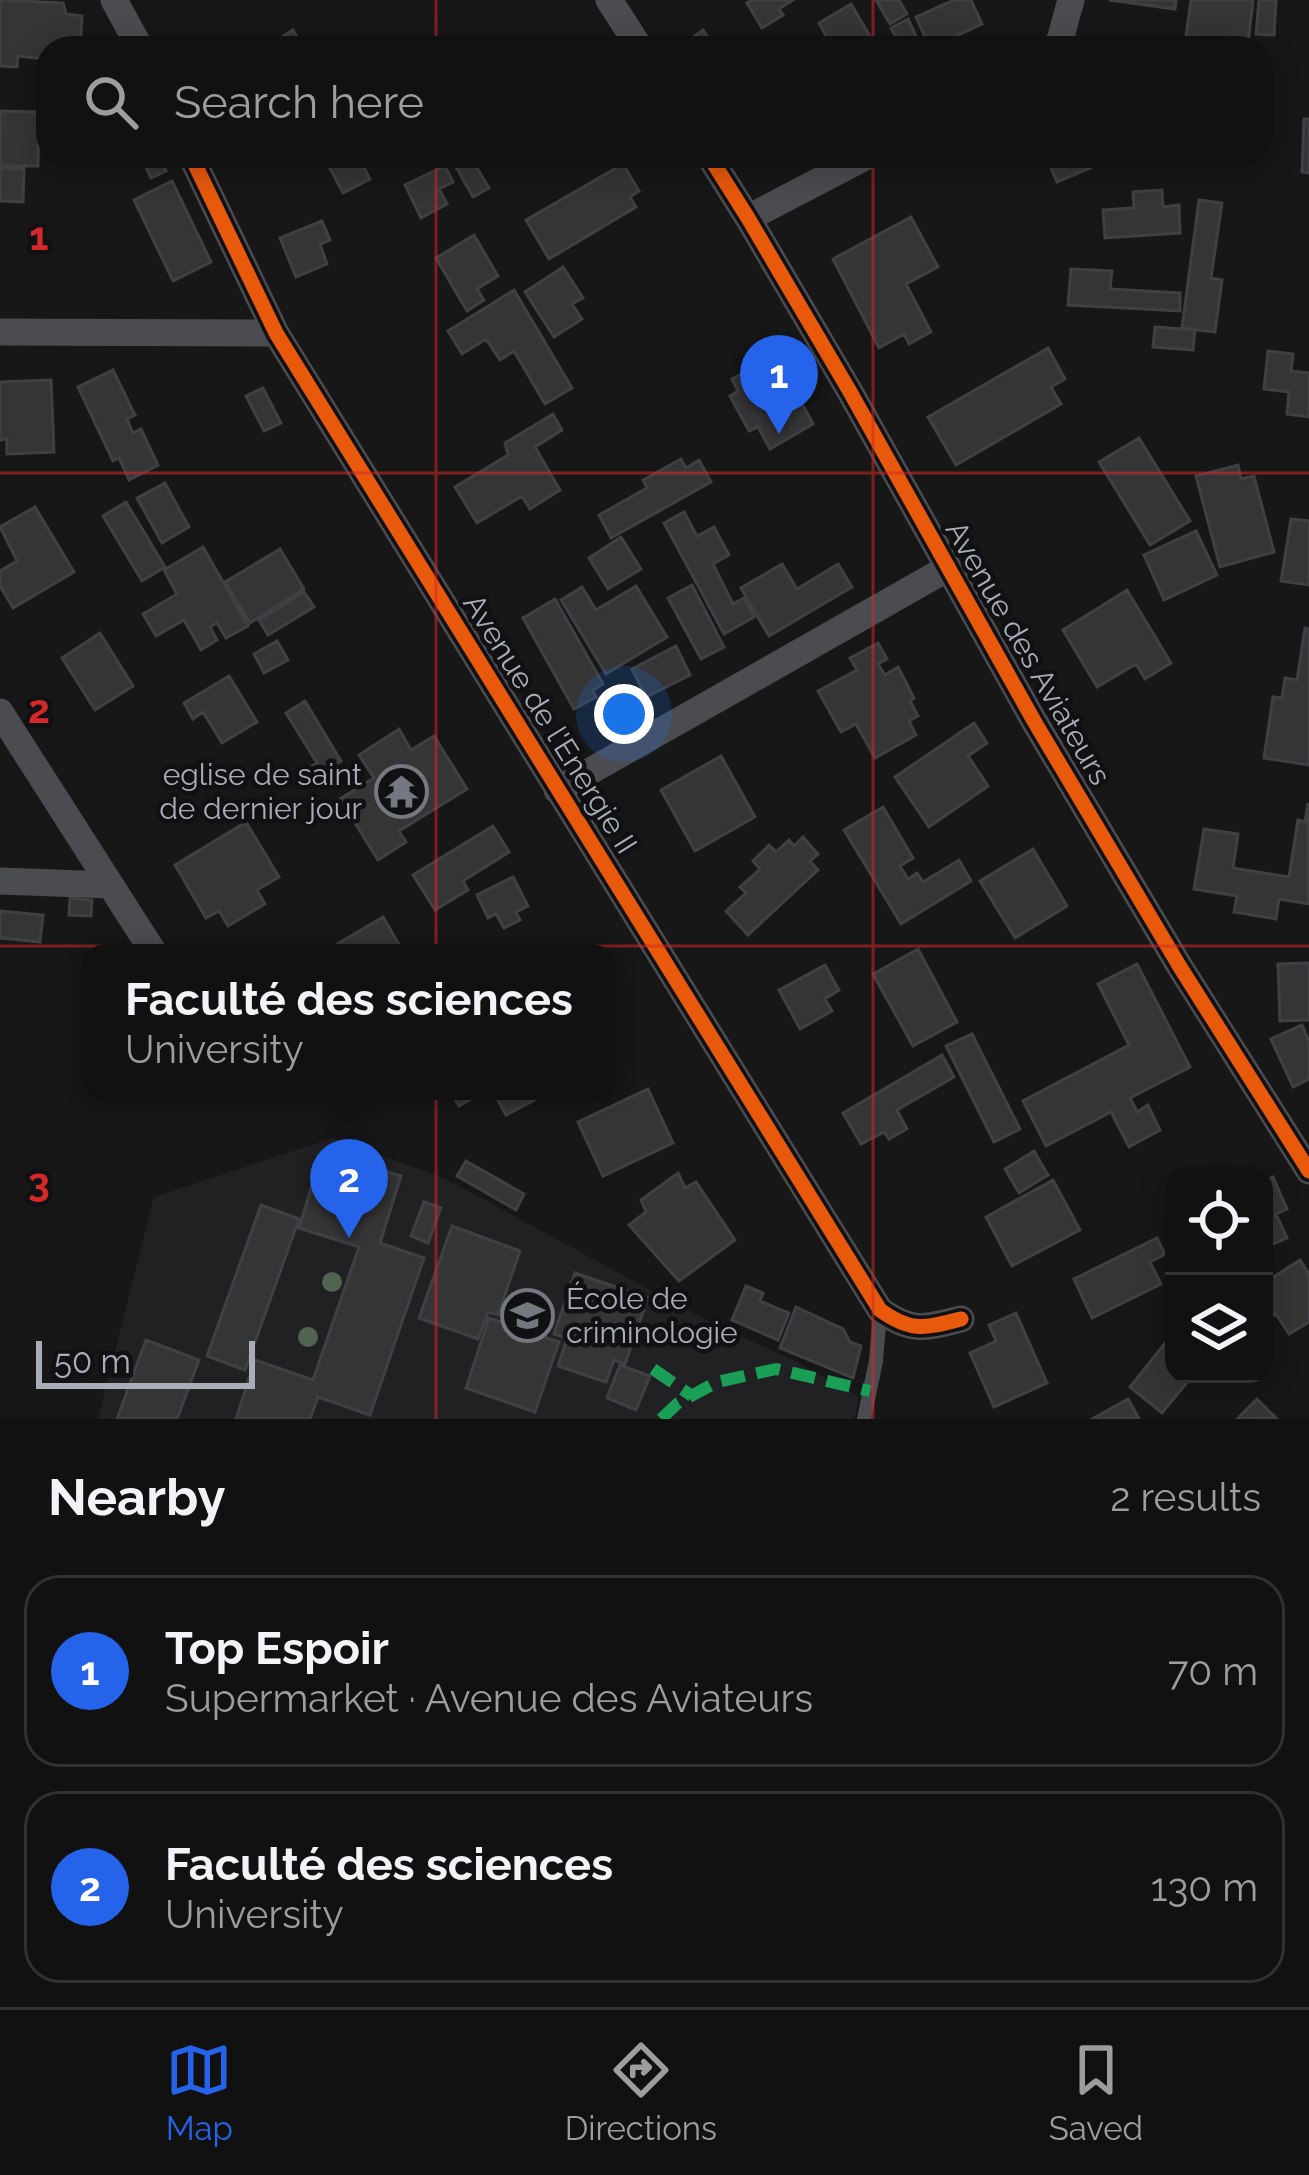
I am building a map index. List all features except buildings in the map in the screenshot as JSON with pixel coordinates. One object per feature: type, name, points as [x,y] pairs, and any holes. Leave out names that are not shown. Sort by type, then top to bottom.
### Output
[{"type":"street","points":[[114,0],[134,36]]},
{"type":"street","points":[[609,0],[632,36]]},
{"type":"street","points":[[1061,36],[1071,0]]},
{"type":"street","name":"Avenue de l'Energie II","points":[[197,168],[276,333],[880,1310]]},
{"type":"street","name":"Avenue des Aviateurs","points":[[717,168],[1034,722],[1309,1171]]},
{"type":"street","points":[[748,218],[843,168]]},
{"type":"street","points":[[0,332],[276,333]]},
{"type":"street","points":[[557,790],[948,568]]},
{"type":"street","points":[[0,712],[148,944]]},
{"type":"street","points":[[0,881],[109,885]]},
{"type":"street","points":[[880,1310],[901,1325],[925,1328],[961,1319]]},
{"type":"lane","points":[[864,1419],[880,1310]]},
{"type":"shaded area","points":[[333,1138],[446,1179],[698,1316],[797,1362],[859,1397],[854,1419],[98,1419],[154,1197]]},
{"type":"marked path","points":[[653,1369],[692,1396]]},
{"type":"marked path","points":[[661,1419],[678,1403],[717,1382],[776,1369],[870,1391]]},
{"type":"cycle path","points":[[197,168],[276,333],[880,1310],[919,1326],[961,1319]]},
{"type":"cycle path","points":[[717,168],[849,390],[1034,721],[1180,967],[1309,1171]]},
{"type":"place","name":"Top Espoir","points":[[779,434]]},
{"type":"place","name":"eglise de saint de dernier jour","points":[[401,792]]},
{"type":"place","name":"Faculté des sciences","points":[[349,1238]]},
{"type":"place","name":"École de criminologie","points":[[527,1316]]}]
